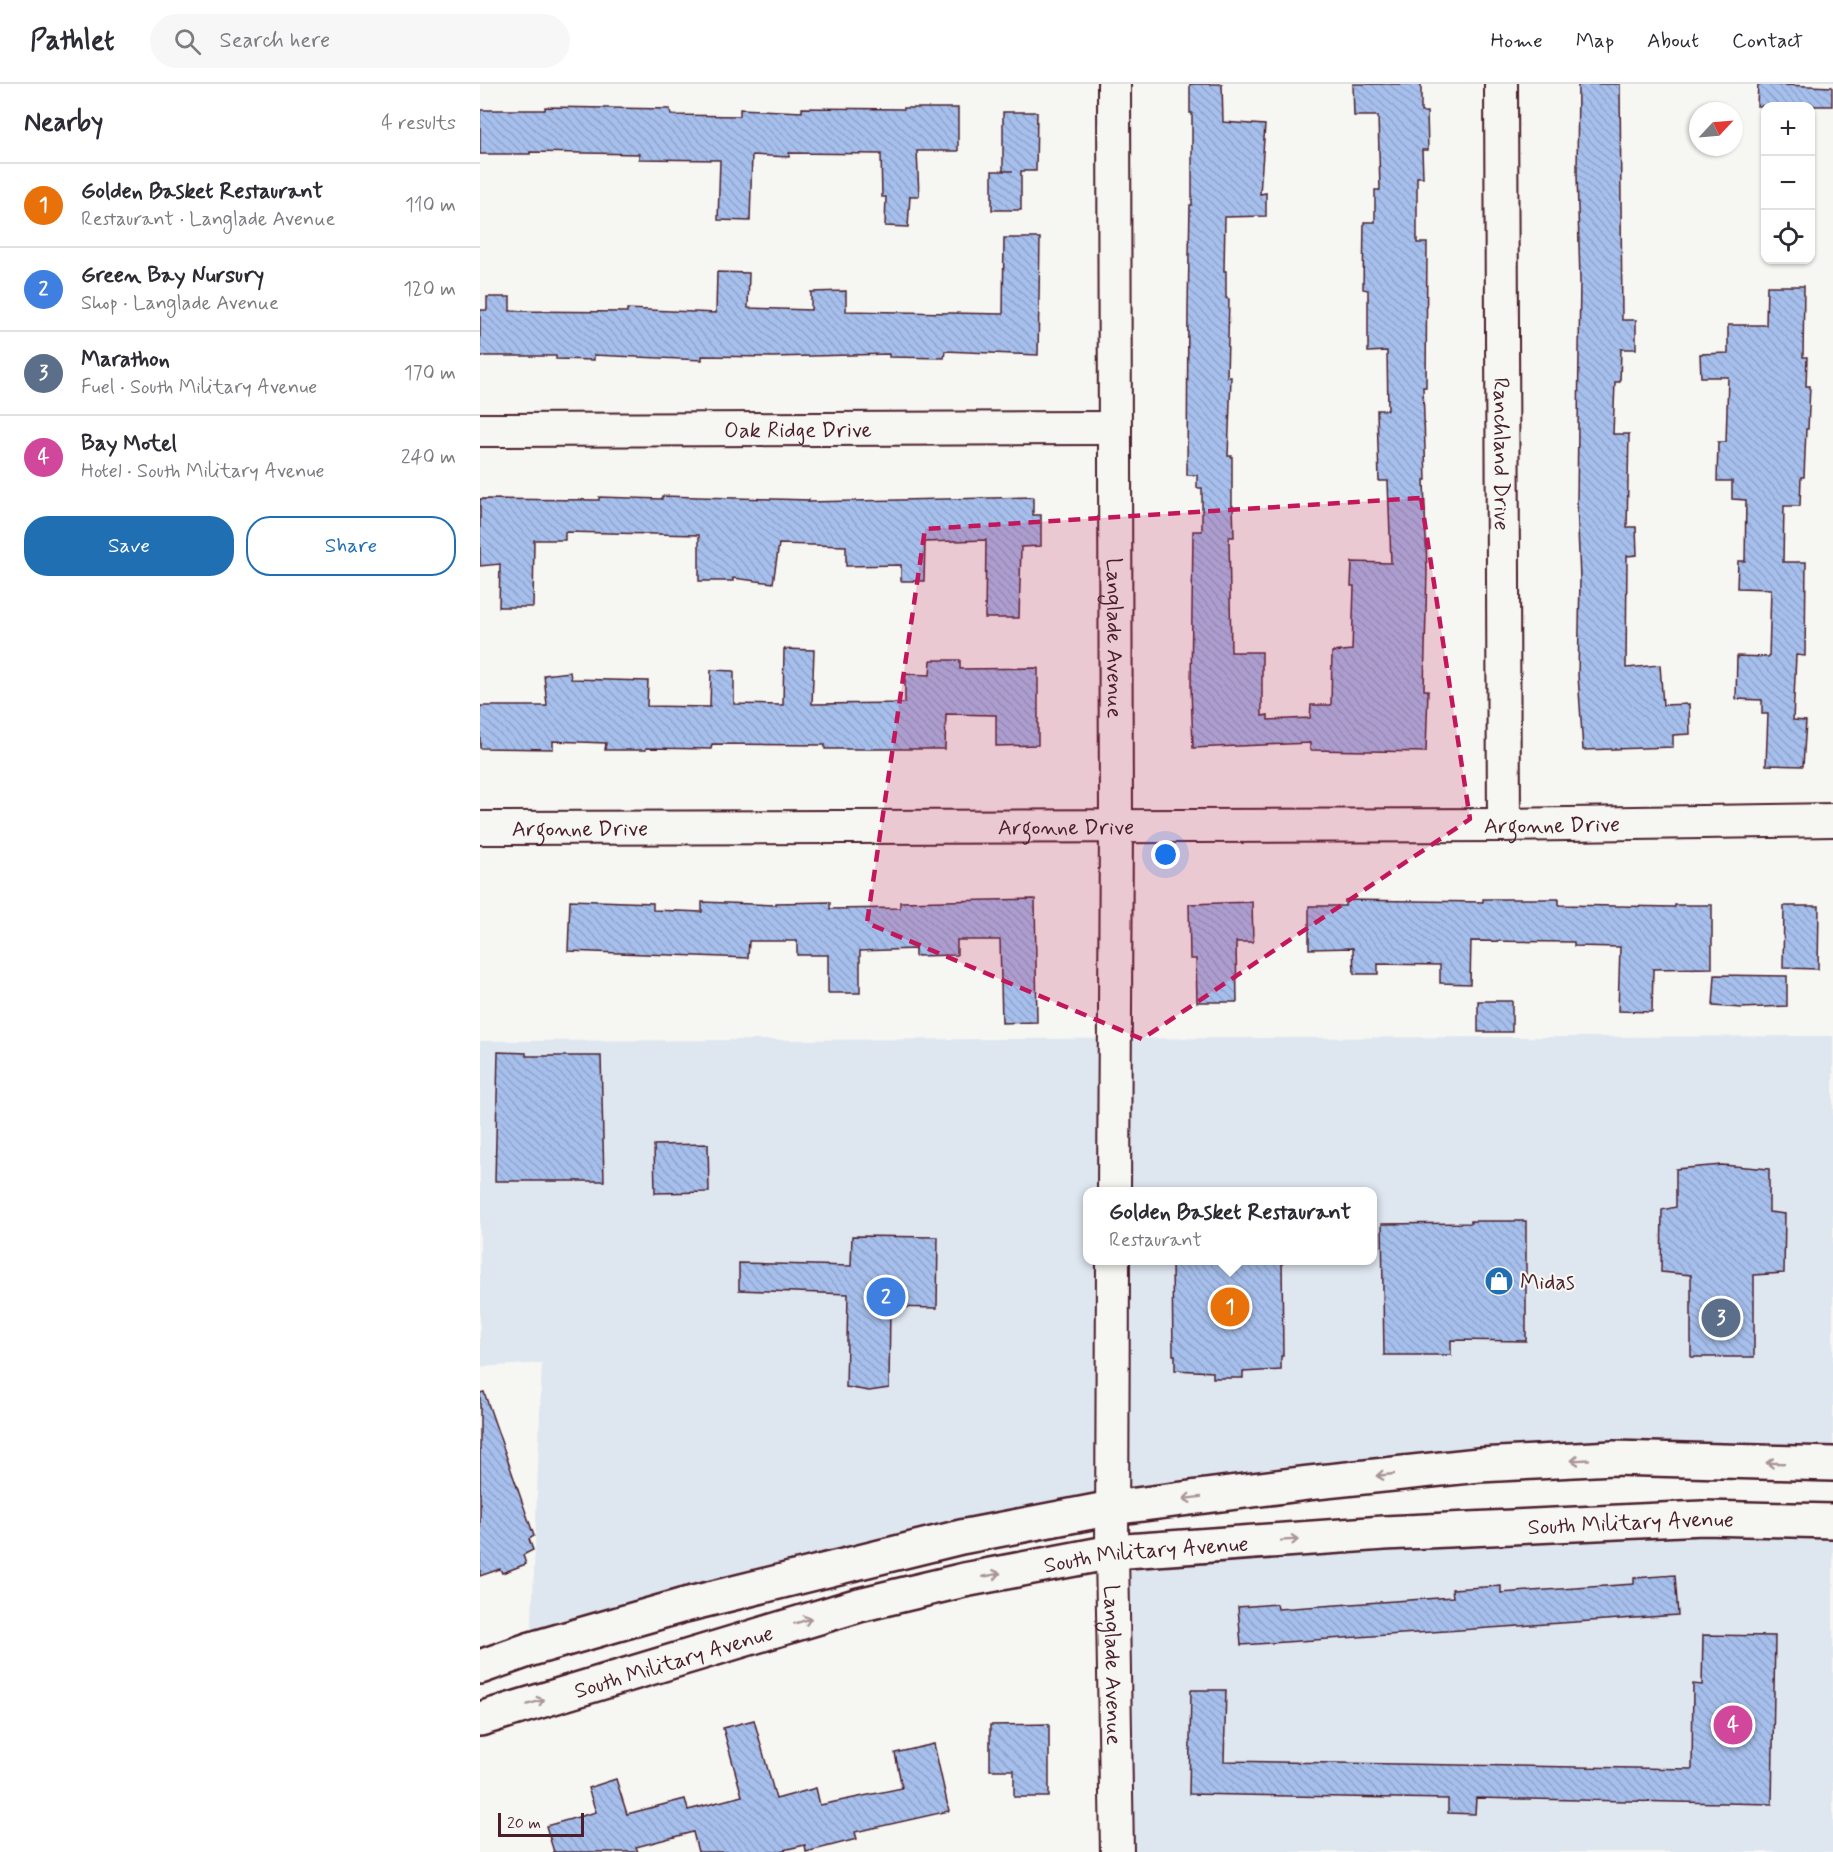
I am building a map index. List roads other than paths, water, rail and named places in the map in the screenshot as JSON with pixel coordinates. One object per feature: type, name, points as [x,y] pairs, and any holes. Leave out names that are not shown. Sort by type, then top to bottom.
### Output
[{"type":"main road","name":"South Military Avenue","points":[[480,1667],[531,1649],[681,1606],[961,1537],[1112,1508],[1308,1483],[1479,1465],[1613,1458],[1833,1464]]},
{"type":"main road","name":"South Military Avenue","points":[[480,1719],[859,1605],[964,1580],[1112,1552],[1384,1533],[1703,1518],[1833,1521]]},
{"type":"street","name":"Langlade Avenue","points":[[1114,84],[1116,826],[1114,1187]]},
{"type":"street","name":"Ranchland Drive","points":[[1501,84],[1504,825]]},
{"type":"street","name":"Oak Ridge Drive","points":[[480,430],[1115,428]]},
{"type":"street","name":"Argonne Drive","points":[[480,828],[1504,825],[1833,820]]},
{"type":"street","name":"Langlade Avenue","points":[[1113,1265],[1112,1552],[1117,1852]]},
{"type":"place","name":"Midas","points":[[1499,1281]]},
{"type":"place","name":"Green Bay Nursury","points":[[886,1297]]},
{"type":"place","name":"Golden Basket Restaurant","points":[[1230,1307]]},
{"type":"place","name":"Marathon","points":[[1721,1318]]},
{"type":"place","name":"Bay Motel","points":[[1733,1725]]}]
